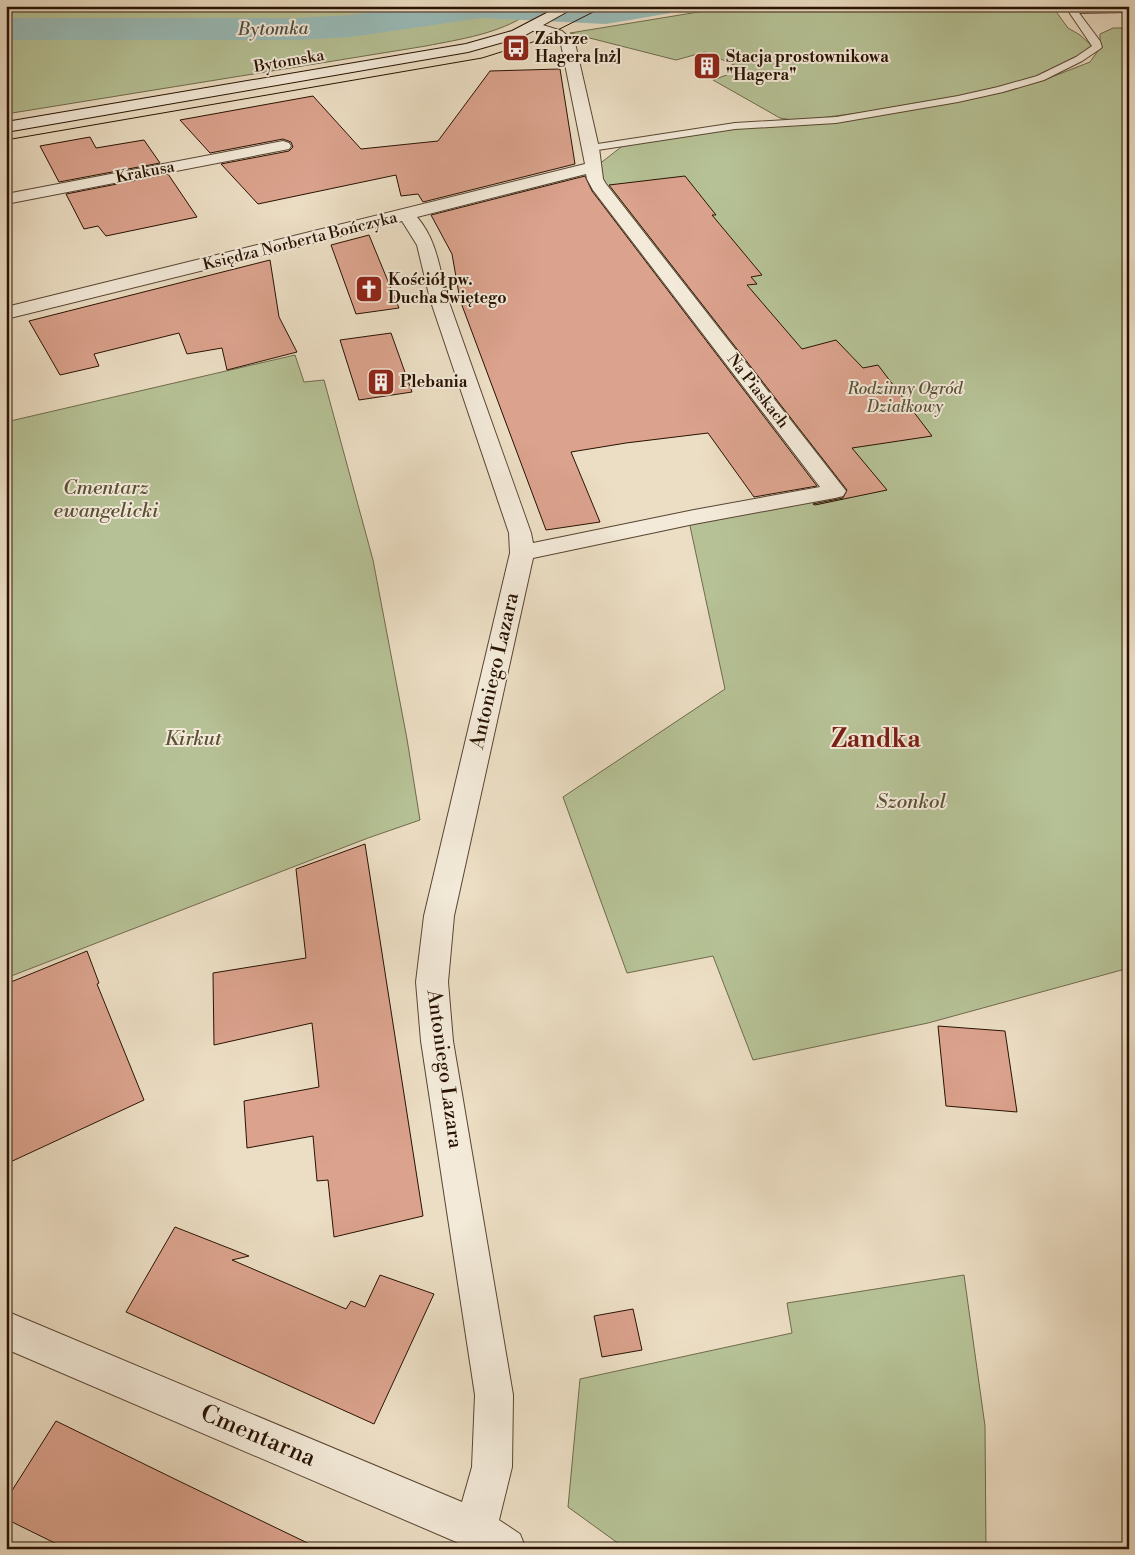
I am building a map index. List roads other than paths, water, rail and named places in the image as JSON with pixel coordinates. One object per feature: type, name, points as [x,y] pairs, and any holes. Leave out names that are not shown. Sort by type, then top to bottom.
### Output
[{"type":"street","name":"Bytomska","points":[[6,127],[445,53],[496,41],[538,24],[571,6]]},
{"type":"street","name":"Na Piaskach","points":[[522,553],[694,517],[835,491],[599,186],[593,167],[591,148],[568,44],[562,37],[538,24]]},
{"type":"street","name":"Krakusa","points":[[6,199],[283,146]]},
{"type":"street","name":"Księdza Norberta Bończyka","points":[[6,314],[593,167]]},
{"type":"street","points":[[406,215],[418,231],[432,260],[439,299],[520,532],[522,553]]},
{"type":"street","name":"Antoniego Lazara","points":[[491,1539],[494,1395],[436,1041],[432,982],[439,916],[522,553]]},
{"type":"street","name":"Cmentarna","points":[[6,1330],[491,1539]]},
{"type":"lane","points":[[1070,8],[1129,10]]},
{"type":"lane","points":[[591,148],[723,128],[775,123],[822,122],[911,108],[1028,83],[1053,73],[1097,47],[1095,40],[1070,8]]},
{"type":"waterway","name":"Bytomka","points":[[6,29],[297,29],[351,26],[481,8],[606,13],[659,6]]},
{"type":"tram line","points":[[6,140],[482,58],[536,41],[605,6]]},
{"type":"place","name":"Zabrze Hagera [nż]","points":[[516,48]]},
{"type":"place","name":"Stacja prostownikowa \"Hagera\"","points":[[707,66]]},
{"type":"place","name":"Kościół pw. Ducha Świętego","points":[[369,289]]},
{"type":"place","name":"Plebania","points":[[381,382]]},
{"type":"district","name":"Zandka","points":[[876,739]]},
{"type":"park label","name":"Rodzinny Ogród Działkowy","points":[[905,398]]},
{"type":"park label","name":"Cmentarz ewangelicki","points":[[106,500]]},
{"type":"park label","name":"Kirkut","points":[[193,739]]},
{"type":"park label","name":"Szonkol","points":[[911,802]]}]
